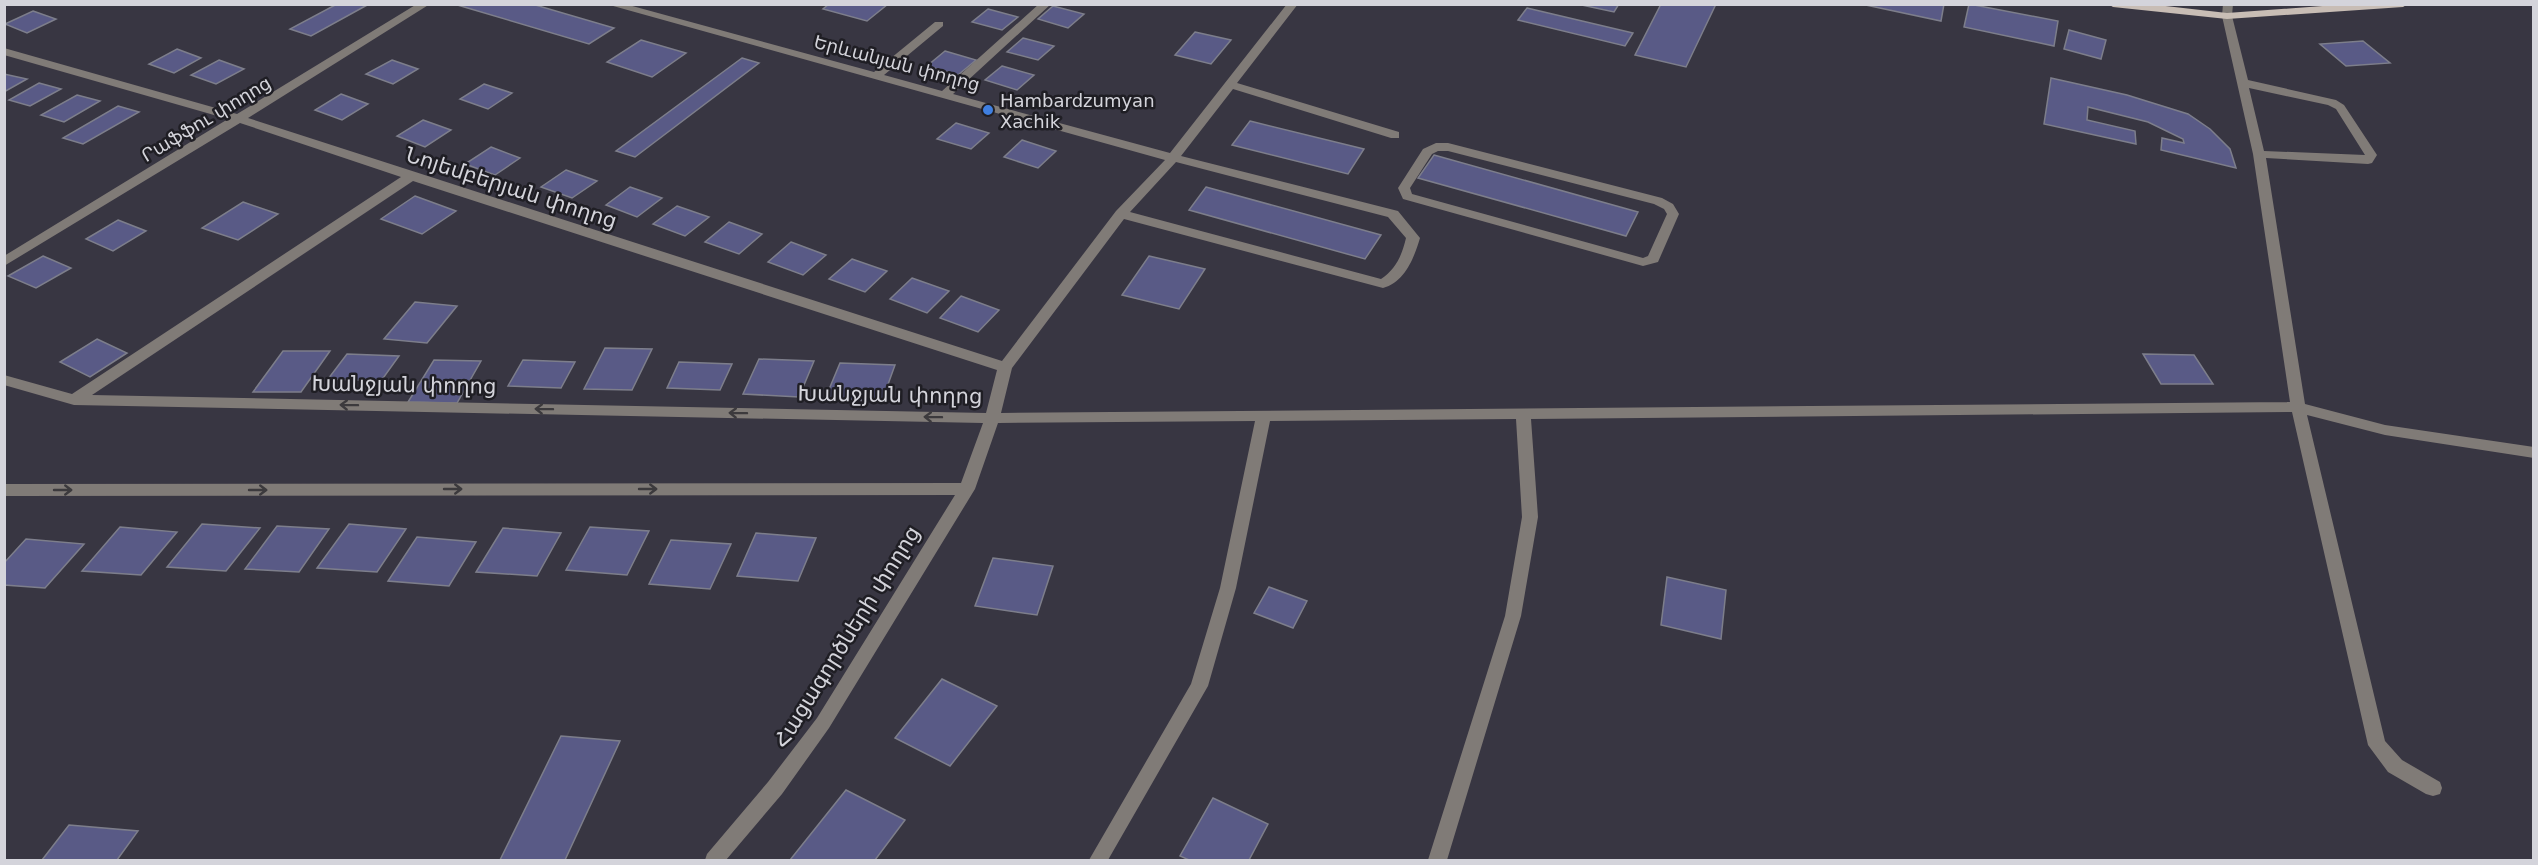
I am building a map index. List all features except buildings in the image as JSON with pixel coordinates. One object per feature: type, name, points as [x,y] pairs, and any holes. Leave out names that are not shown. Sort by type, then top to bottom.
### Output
[{"type":"main road","points":[[2113,4],[2228,10],[2403,4]]},
{"type":"street","name":"Րաֆֆու փողոց","points":[[4,262],[425,4]]},
{"type":"street","name":"Երևանյան փողոց","points":[[611,4],[1173,158],[1393,214]]},
{"type":"street","points":[[648,14],[663,4]]},
{"type":"street","points":[[946,94],[1046,4]]},
{"type":"street","points":[[1293,4],[1228,84],[1173,158],[1121,214],[1005,367],[992,418],[2298,407],[2385,430],[2534,453]]},
{"type":"street","points":[[2228,10],[2259,154],[2298,407],[2377,745],[2395,766],[2433,788]]},
{"type":"street","points":[[875,77],[939,24]]},
{"type":"street","name":"Նոյեմբերյան փողոց","points":[[4,51],[240,119],[1005,367]]},
{"type":"street","points":[[1228,84],[1395,135]]},
{"type":"street","points":[[2244,84],[2332,102],[2340,107],[2371,155],[2368,160],[2358,160],[2259,154]]},
{"type":"street","points":[[1436,147],[1448,147],[1658,201],[1669,207],[1673,214],[1653,259],[1643,262],[1407,196],[1404,188],[1427,152],[1436,147]]},
{"type":"street","points":[[74,400],[411,176]]},
{"type":"street","points":[[1121,214],[1383,284],[1393,279],[1409,253],[1413,238],[1393,214],[1407,196]]},
{"type":"street","name":"Խանջյան փողոց","points":[[4,380],[74,400],[992,418],[967,489]]},
{"type":"street","points":[[1437,861],[1513,616],[1530,517],[1523,412]]},
{"type":"street","points":[[1098,861],[1199,686],[1228,588],[1264,414]]},
{"type":"street","points":[[4,490],[967,489]]},
{"type":"street","name":"Հացագործների փողոց","points":[[714,861],[775,788],[824,723],[967,489]]},
{"type":"place","name":"Hambardzumyan Xachik","points":[[988,110]]}]
